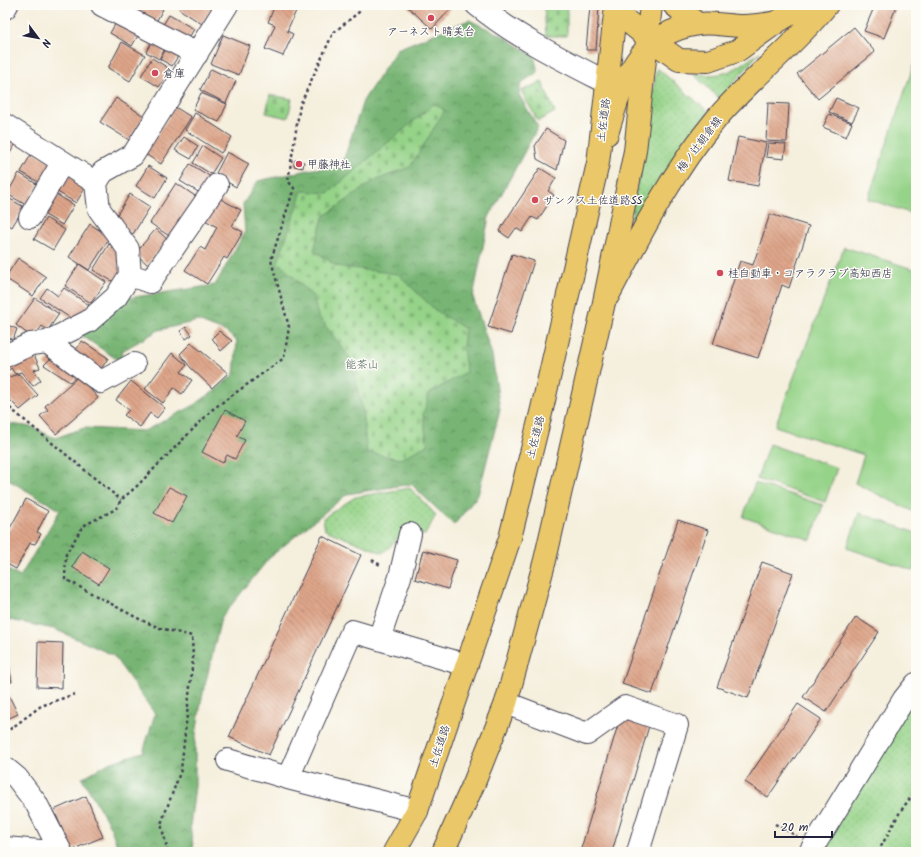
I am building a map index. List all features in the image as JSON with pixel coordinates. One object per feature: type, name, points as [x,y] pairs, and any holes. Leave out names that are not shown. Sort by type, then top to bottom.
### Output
[{"type":"main road","points":[[443,852],[474,783],[506,703],[545,560],[603,307],[635,150],[649,43],[651,5]]},
{"type":"main road","points":[[674,5],[698,24]]},
{"type":"main road","points":[[616,9],[649,43],[679,60],[708,60],[737,51],[777,22],[805,5]]},
{"type":"main road","name":"梅ノ辻朝倉線","points":[[603,307],[642,232],[677,173],[717,119],[759,74],[811,24],[827,5]]},
{"type":"main road","name":"土佐道路","points":[[394,852],[417,811],[510,538],[542,408],[598,163],[616,9]]},
{"type":"main road","points":[[598,163],[620,90],[633,65],[649,43],[674,31],[698,24],[744,26],[777,22]]},
{"type":"street","points":[[102,5],[197,54]]},
{"type":"street","points":[[5,356],[31,344],[47,342],[89,321],[116,297],[130,275],[128,250],[99,209],[96,183],[103,172],[133,155],[227,5]]},
{"type":"street","points":[[477,5],[493,18],[558,57],[608,83]]},
{"type":"street","points":[[5,125],[62,163],[96,183]]},
{"type":"street","points":[[30,217],[62,163]]},
{"type":"street","points":[[130,275],[150,282],[217,185]]},
{"type":"street","points":[[47,342],[100,382],[134,364]]},
{"type":"street","points":[[379,639],[400,577],[410,534]]},
{"type":"street","points":[[288,778],[352,631],[466,665]]},
{"type":"street","points":[[812,848],[904,699],[916,684]]},
{"type":"street","points":[[506,703],[588,734],[625,707],[677,725],[638,852]]},
{"type":"street","points":[[228,760],[288,778],[417,811]]},
{"type":"street","points":[[6,771],[16,778],[36,803],[61,852]]},
{"type":"street","points":[[5,848],[52,852]]},
{"type":"path","points":[[168,852],[161,824],[181,770],[193,659],[192,636],[160,628],[141,620],[65,579],[66,554],[83,526],[116,509],[121,500],[137,486],[213,409],[284,358],[289,327],[271,260],[294,188],[288,181],[300,105],[333,33],[359,12],[362,5]]},
{"type":"path","points":[[5,404],[121,500]]},
{"type":"path","points":[[5,733],[41,706],[75,694]]},
{"type":"path","points":[[878,852],[900,812],[916,790]]},
{"type":"path","points":[[775,824],[812,848]]},
{"type":"green space","points":[[544,5],[567,5],[567,36],[546,36]]},
{"type":"green space","name":"能茶山","points":[[469,20],[503,36],[534,56],[538,72],[521,83],[519,95],[538,127],[489,217],[473,297],[492,355],[500,410],[478,495],[454,525],[411,484],[347,494],[270,557],[221,618],[201,702],[195,742],[195,786],[190,826],[194,852],[119,852],[111,828],[82,778],[109,763],[143,752],[155,714],[113,655],[54,629],[5,619],[5,568],[20,577],[60,510],[5,478],[5,423],[32,427],[55,438],[84,428],[144,431],[191,407],[216,390],[234,374],[237,341],[226,332],[198,321],[159,330],[122,351],[121,362],[78,333],[128,298],[215,285],[245,232],[243,204],[258,181],[313,169],[341,168],[363,101],[397,49]]},
{"type":"green space","points":[[760,52],[720,99],[692,73],[713,75],[729,72]]},
{"type":"green space","points":[[916,58],[916,215],[868,199]]},
{"type":"green space","points":[[657,68],[709,112],[628,237]]},
{"type":"green space","points":[[542,82],[555,112],[538,121],[521,91]]},
{"type":"green space","points":[[270,95],[292,99],[288,118],[266,113]]},
{"type":"green space","points":[[434,104],[445,110],[410,167],[374,181],[323,217],[314,250],[336,266],[398,274],[434,309],[465,329],[463,346],[466,372],[430,393],[423,414],[427,445],[400,459],[367,452],[361,402],[350,358],[318,316],[313,296],[278,262],[302,191],[328,193]]},
{"type":"green space","points":[[844,247],[916,270],[916,513],[855,483],[864,455],[775,426]]},
{"type":"green space","points":[[769,444],[837,468],[825,502],[757,479]]},
{"type":"green space","points":[[755,483],[823,505],[811,540],[743,517]]},
{"type":"green space","points":[[410,488],[436,515],[425,535],[403,534],[383,553],[325,530],[323,518],[355,497]]},
{"type":"green space","points":[[859,513],[916,533],[915,571],[847,548]]},
{"type":"green space","points":[[916,693],[916,852],[815,852]]},
{"type":"building","points":[[136,5],[157,5],[163,9],[156,22],[134,9]]},
{"type":"building","points":[[182,5],[214,5],[202,24],[179,9]]},
{"type":"building","points":[[275,5],[281,5],[296,11],[287,31],[293,34],[283,56],[265,49],[275,25],[268,22]]},
{"type":"building","name":"アーネスト晴美台","points":[[409,5],[454,5],[432,29],[408,7]]},
{"type":"building","points":[[875,5],[897,5],[884,38],[864,31]]},
{"type":"building","points":[[590,6],[599,7],[596,50],[586,50]]},
{"type":"building","points":[[169,15],[194,29],[186,43],[161,28]]},
{"type":"building","points":[[118,19],[140,32],[132,46],[110,33]]},
{"type":"building","points":[[854,27],[875,52],[818,99],[797,74]]},
{"type":"building","points":[[223,35],[250,46],[239,75],[211,64]]},
{"type":"building","points":[[154,38],[167,45],[159,59],[146,52]]},
{"type":"building","points":[[122,42],[145,55],[130,81],[108,68]]},
{"type":"building","points":[[168,46],[180,53],[172,66],[160,59]]},
{"type":"building","name":"倉庫","points":[[152,58],[170,69],[159,87],[141,76]]},
{"type":"building","points":[[211,69],[236,81],[226,103],[200,90]]},
{"type":"building","points":[[201,93],[227,104],[219,122],[193,110]]},
{"type":"building","points":[[116,98],[144,116],[129,140],[100,122]]},
{"type":"building","points":[[836,98],[859,108],[852,122],[829,112]]},
{"type":"building","points":[[768,103],[789,104],[787,142],[766,141]]},
{"type":"building","points":[[175,107],[191,117],[161,164],[145,154]]},
{"type":"building","points":[[195,113],[232,137],[221,153],[185,130]]},
{"type":"building","points":[[829,114],[852,123],[846,137],[823,127]]},
{"type":"building","points":[[546,129],[564,140],[557,170],[537,159],[535,146]]},
{"type":"building","points":[[5,134],[17,142],[5,161]]},
{"type":"building","points":[[184,137],[198,146],[191,159],[175,150]]},
{"type":"building","points":[[738,137],[766,143],[758,186],[729,181]]},
{"type":"building","points":[[768,143],[786,144],[784,159],[766,157]]},
{"type":"building","points":[[203,146],[221,158],[211,174],[193,163]]},
{"type":"building","points":[[33,151],[53,163],[40,183],[21,172]]},
{"type":"building","points":[[227,152],[249,164],[236,187],[215,175]]},
{"type":"building","name":"甲藤神社","points":[[295,160],[304,162],[303,168],[294,166]]},
{"type":"building","points":[[190,164],[211,177],[200,193],[180,181]]},
{"type":"building","points":[[148,166],[167,178],[155,198],[136,186]]},
{"type":"building","points":[[540,168],[556,178],[548,191],[554,195],[538,220],[532,217],[522,232],[516,228],[509,238],[499,231]]},
{"type":"building","points":[[69,171],[88,183],[76,203],[56,191]]},
{"type":"building","points":[[19,173],[38,185],[26,205],[7,194]]},
{"type":"building","points":[[176,183],[198,198],[172,238],[150,223]]},
{"type":"building","points":[[54,193],[74,205],[62,225],[42,213]]},
{"type":"building","points":[[130,194],[150,207],[133,234],[113,221]]},
{"type":"building","points":[[5,196],[24,207],[12,227],[5,223]]},
{"type":"building","points":[[217,197],[241,210],[232,226],[243,232],[227,259],[224,257],[207,284],[185,270],[200,247],[205,250],[217,227],[203,219]]},
{"type":"building","points":[[770,214],[809,226],[789,288],[782,285],[758,358],[713,344],[740,261],[753,265]]},
{"type":"building","points":[[46,218],[65,230],[53,250],[34,239]]},
{"type":"building","points":[[90,224],[110,237],[89,270],[69,257]]},
{"type":"building","points":[[156,229],[168,240],[147,264],[135,253]]},
{"type":"building","points":[[109,244],[125,254],[118,266],[122,269],[114,282],[93,270]]},
{"type":"building","points":[[512,254],[534,261],[511,334],[488,327]]},
{"type":"building","points":[[18,258],[46,277],[33,296],[5,278]]},
{"type":"building","points":[[79,264],[106,282],[91,303],[65,286]]},
{"type":"building","points":[[47,288],[58,296],[64,288],[89,305],[78,323],[40,298]]},
{"type":"building","points":[[35,298],[59,314],[48,330],[42,326],[33,338],[16,325]]},
{"type":"building","points":[[5,324],[17,329],[13,340],[9,338],[5,347]]},
{"type":"building","points":[[186,327],[192,335],[186,339],[180,331]]},
{"type":"building","points":[[219,331],[232,341],[221,351],[212,338]]},
{"type":"building","points":[[82,341],[108,358],[98,374],[72,356]]},
{"type":"building","points":[[191,343],[228,373],[212,388],[191,368],[180,354]]},
{"type":"building","points":[[31,348],[40,368],[34,370],[41,380],[33,386],[21,372],[15,374],[11,368],[5,374],[5,360]]},
{"type":"building","points":[[172,353],[187,365],[181,372],[192,380],[182,394],[174,388],[163,403],[145,389]]},
{"type":"building","points":[[54,355],[81,373],[70,382],[44,365]]},
{"type":"building","points":[[19,374],[38,395],[20,410],[5,395],[5,378]]},
{"type":"building","points":[[79,376],[98,398],[56,434],[40,416],[48,410],[45,406]]},
{"type":"building","points":[[131,381],[165,408],[157,418],[150,413],[140,427],[124,415],[129,410],[116,400]]},
{"type":"building","points":[[225,410],[245,421],[237,436],[245,440],[235,459],[227,455],[223,463],[202,452]]},
{"type":"building","points":[[169,487],[187,496],[172,523],[154,513]]},
{"type":"building","points":[[26,499],[48,511],[37,532],[41,534],[35,544],[30,543],[16,569],[5,563],[5,528],[9,530]]},
{"type":"building","points":[[678,520],[708,530],[652,694],[622,684]]},
{"type":"building","points":[[322,536],[361,555],[269,755],[229,737]]},
{"type":"building","points":[[423,550],[457,560],[448,589],[415,579]]},
{"type":"building","points":[[82,551],[109,568],[99,584],[72,567]]},
{"type":"building","points":[[762,562],[793,573],[748,698],[717,687]]},
{"type":"building","points":[[856,617],[879,632],[826,712],[803,697]]},
{"type":"building","points":[[38,642],[63,643],[62,688],[37,687]]},
{"type":"building","points":[[8,660],[12,682],[5,683],[5,661]]},
{"type":"building","points":[[5,688],[18,714],[5,720]]},
{"type":"building","points":[[798,704],[821,719],[768,797],[745,782]]},
{"type":"building","points":[[620,718],[649,726],[612,852],[580,852]]},
{"type":"building","points":[[86,796],[103,837],[71,850],[54,810]]},
{"type":"place","name":"アーネスト晴美台","points":[[431,18]]},
{"type":"place","name":"倉庫","points":[[155,73]]},
{"type":"place","name":"甲藤神社","points":[[299,164]]},
{"type":"place","name":"サンクス土佐道路SS","points":[[535,200]]},
{"type":"place","name":"桂自動車・コアラクラブ高知西店","points":[[720,273]]}]
